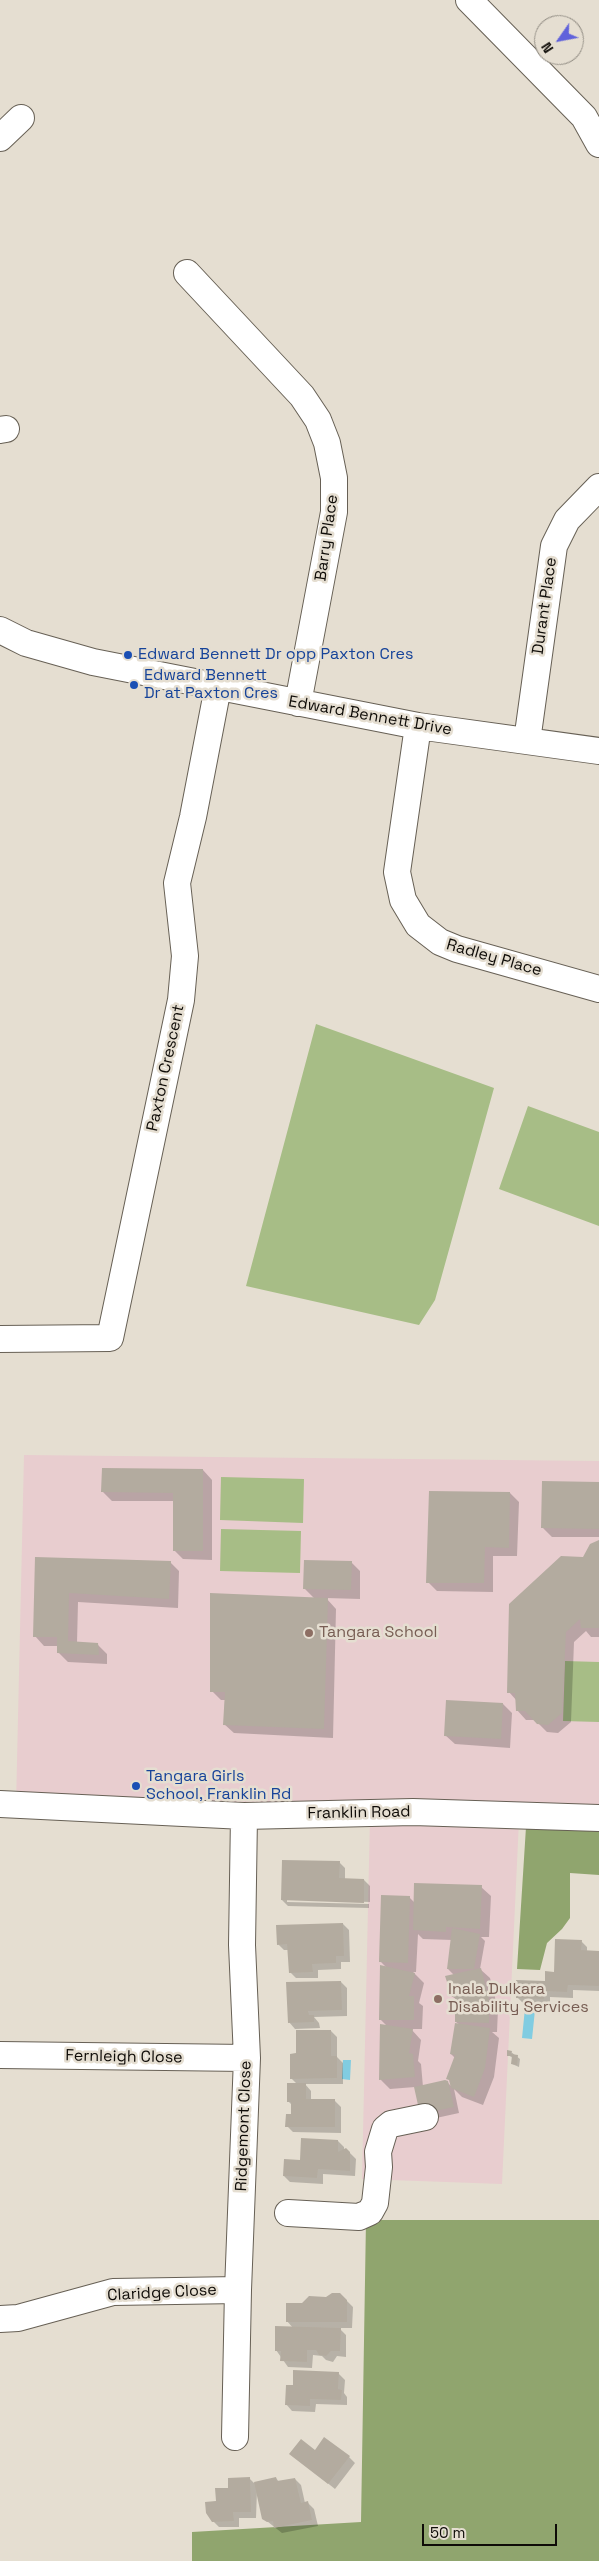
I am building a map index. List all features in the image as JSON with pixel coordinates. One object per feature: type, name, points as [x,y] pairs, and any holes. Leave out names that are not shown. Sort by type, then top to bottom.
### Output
[{"type":"street","points":[[469,0],[584,117],[599,144]]},
{"type":"street","points":[[0,138],[21,118]]},
{"type":"street","name":"Barry Place","points":[[187,273],[302,396],[318,420],[327,443],[334,478],[334,512],[298,703]]},
{"type":"street","name":"Durant Place","points":[[527,741],[554,546],[568,520],[599,487]]},
{"type":"street","name":"Edward Bennett Drive","points":[[0,630],[26,642],[67,656],[218,688],[418,726],[599,751]]},
{"type":"street","name":"Paxton Crescent","points":[[0,1339],[110,1338],[181,1000],[185,956],[177,883],[193,817],[218,688]]},
{"type":"street","name":"Radley Place","points":[[418,726],[397,872],[403,900],[418,925],[440,942],[457,950],[599,989]]},
{"type":"street","name":"Franklin Road","points":[[0,1804],[244,1816],[413,1812],[599,1818]]},
{"type":"street","name":"Ridgemont Close","points":[[235,2437],[238,2290],[247,2058],[242,1945],[244,1816]]},
{"type":"street","name":"Fernleigh Close","points":[[0,2055],[247,2058]]},
{"type":"street","points":[[288,2213],[359,2217],[370,2212],[375,2203],[379,2167],[378,2152],[385,2129],[391,2124],[425,2117]]},
{"type":"street","name":"Claridge Close","points":[[0,2319],[18,2318],[113,2292],[238,2290]]},
{"type":"shaded area","name":"Tangara School","points":[[24,1455],[599,1461],[599,1818],[16,1805]]},
{"type":"shaded area","name":"Inala Dulkara Disability Services","points":[[370,1817],[519,1820],[502,2184],[362,2179]]},
{"type":"green space","points":[[316,1024],[494,1088],[435,1300],[419,1325],[246,1286]]},
{"type":"green space","points":[[528,1106],[599,1132],[599,1226],[499,1189]]},
{"type":"green space","points":[[221,1477],[304,1479],[303,1523],[220,1520]]},
{"type":"green space","points":[[221,1529],[301,1531],[300,1573],[220,1571]]},
{"type":"green space","points":[[565,1661],[599,1662],[599,1722],[563,1721]]},
{"type":"green space","points":[[526,1827],[599,1830],[599,1875],[570,1873],[570,1918],[562,1929],[547,1943],[540,1970],[517,1969]]},
{"type":"green space","points":[[366,2220],[599,2220],[599,2561],[192,2561],[192,2532],[361,2522]]},
{"type":"water","points":[[525,2008],[535,2010],[532,2039],[522,2038]]},
{"type":"water","points":[[343,2060],[351,2060],[350,2080],[342,2079]]},
{"type":"building","points":[[102,1468],[203,1469],[203,1551],[173,1551],[173,1493],[101,1492]]},
{"type":"building","points":[[542,1481],[599,1482],[599,1529],[541,1528]]},
{"type":"building","points":[[429,1491],[510,1492],[509,1548],[485,1547],[484,1583],[426,1583]]},
{"type":"building","points":[[599,1540],[599,1628],[581,1628],[580,1619],[566,1632],[562,1713],[548,1725],[537,1724],[525,1711],[516,1711],[515,1693],[507,1693],[509,1604],[561,1556],[583,1557],[590,1544]]},
{"type":"building","points":[[35,1557],[171,1561],[169,1599],[69,1593],[68,1641],[98,1643],[99,1655],[57,1653],[57,1637],[33,1637]]},
{"type":"building","points":[[304,1560],[352,1561],[351,1590],[303,1589]]},
{"type":"building","points":[[210,1593],[328,1598],[324,1729],[223,1725],[225,1692],[210,1692]]},
{"type":"building","points":[[446,1700],[503,1703],[501,1739],[444,1736]]},
{"type":"building","points":[[282,1860],[340,1861],[339,1878],[364,1879],[364,1903],[281,1900]]},
{"type":"building","points":[[414,1883],[482,1885],[480,1929],[446,1927],[446,1932],[413,1930]]},
{"type":"building","points":[[381,1895],[410,1896],[408,1963],[379,1962]]},
{"type":"building","points":[[343,1923],[344,1956],[336,1956],[336,1963],[312,1964],[313,1972],[289,1973],[287,1944],[277,1945],[276,1925]]},
{"type":"building","points":[[452,1928],[480,1934],[474,1969],[447,1969]]},
{"type":"building","points":[[555,1939],[582,1940],[581,1950],[599,1951],[599,1986],[568,1985],[567,1992],[544,1991],[544,1999],[516,1998],[516,1980],[545,1981],[545,1971],[554,1972]]},
{"type":"building","points":[[380,1965],[415,1973],[409,1996],[414,1996],[414,2020],[379,2020]]},
{"type":"building","points":[[481,1968],[489,1999],[489,2023],[455,2022],[455,1997],[452,1997],[445,1976]]},
{"type":"building","points":[[341,1981],[342,2010],[308,2011],[309,2015],[314,2015],[314,2022],[288,2023],[286,1982]]},
{"type":"building","points":[[455,2023],[490,2028],[485,2068],[474,2097],[451,2088],[449,2080],[446,2079],[455,2055],[450,2054]]},
{"type":"building","points":[[380,2024],[413,2029],[409,2053],[413,2054],[415,2077],[379,2080]]},
{"type":"building","points":[[296,2030],[331,2030],[331,2056],[337,2056],[337,2078],[290,2079],[290,2054],[296,2053]]},
{"type":"building","points":[[507,2050],[512,2051],[511,2054],[518,2055],[517,2065],[511,2064],[512,2056],[507,2056]]},
{"type":"building","points":[[445,2080],[448,2081],[454,2107],[420,2114],[414,2087]]},
{"type":"building","points":[[287,2083],[306,2083],[306,2099],[335,2099],[335,2127],[285,2127],[286,2114],[291,2114],[291,2102],[287,2102]]},
{"type":"building","points":[[301,2138],[338,2140],[338,2152],[346,2148],[350,2152],[350,2171],[318,2169],[317,2178],[283,2176],[284,2159],[300,2160]]},
{"type":"building","points":[[332,2293],[340,2293],[347,2300],[347,2322],[286,2322],[286,2303],[302,2303],[309,2296],[326,2297]]},
{"type":"building","points":[[275,2326],[341,2328],[340,2351],[331,2351],[326,2356],[319,2355],[316,2350],[307,2350],[307,2362],[280,2361],[281,2351],[275,2351]]},
{"type":"building","points":[[293,2370],[339,2372],[338,2389],[342,2390],[341,2400],[310,2399],[310,2406],[285,2405],[286,2385],[293,2385]]},
{"type":"building","points":[[324,2437],[350,2456],[328,2484],[289,2454],[301,2439],[315,2450]]},
{"type":"building","points":[[250,2477],[251,2512],[233,2512],[234,2521],[212,2522],[206,2513],[205,2502],[216,2501],[215,2488],[228,2488],[228,2478]]},
{"type":"building","points":[[276,2477],[277,2481],[295,2478],[301,2503],[308,2501],[312,2520],[274,2528],[273,2521],[267,2522],[262,2519],[254,2482]]},
{"type":"place","name":"Edward Bennett Dr opp Paxton Cres","points":[[128,655]]},
{"type":"place","name":"Edward Bennett Dr at Paxton Cres","points":[[134,685]]},
{"type":"place","name":"Tangara School","points":[[309,1633]]},
{"type":"place","name":"Tangara Girls School, Franklin Rd","points":[[136,1786]]},
{"type":"place","name":"Inala Dulkara Disability Services","points":[[438,1999]]}]
